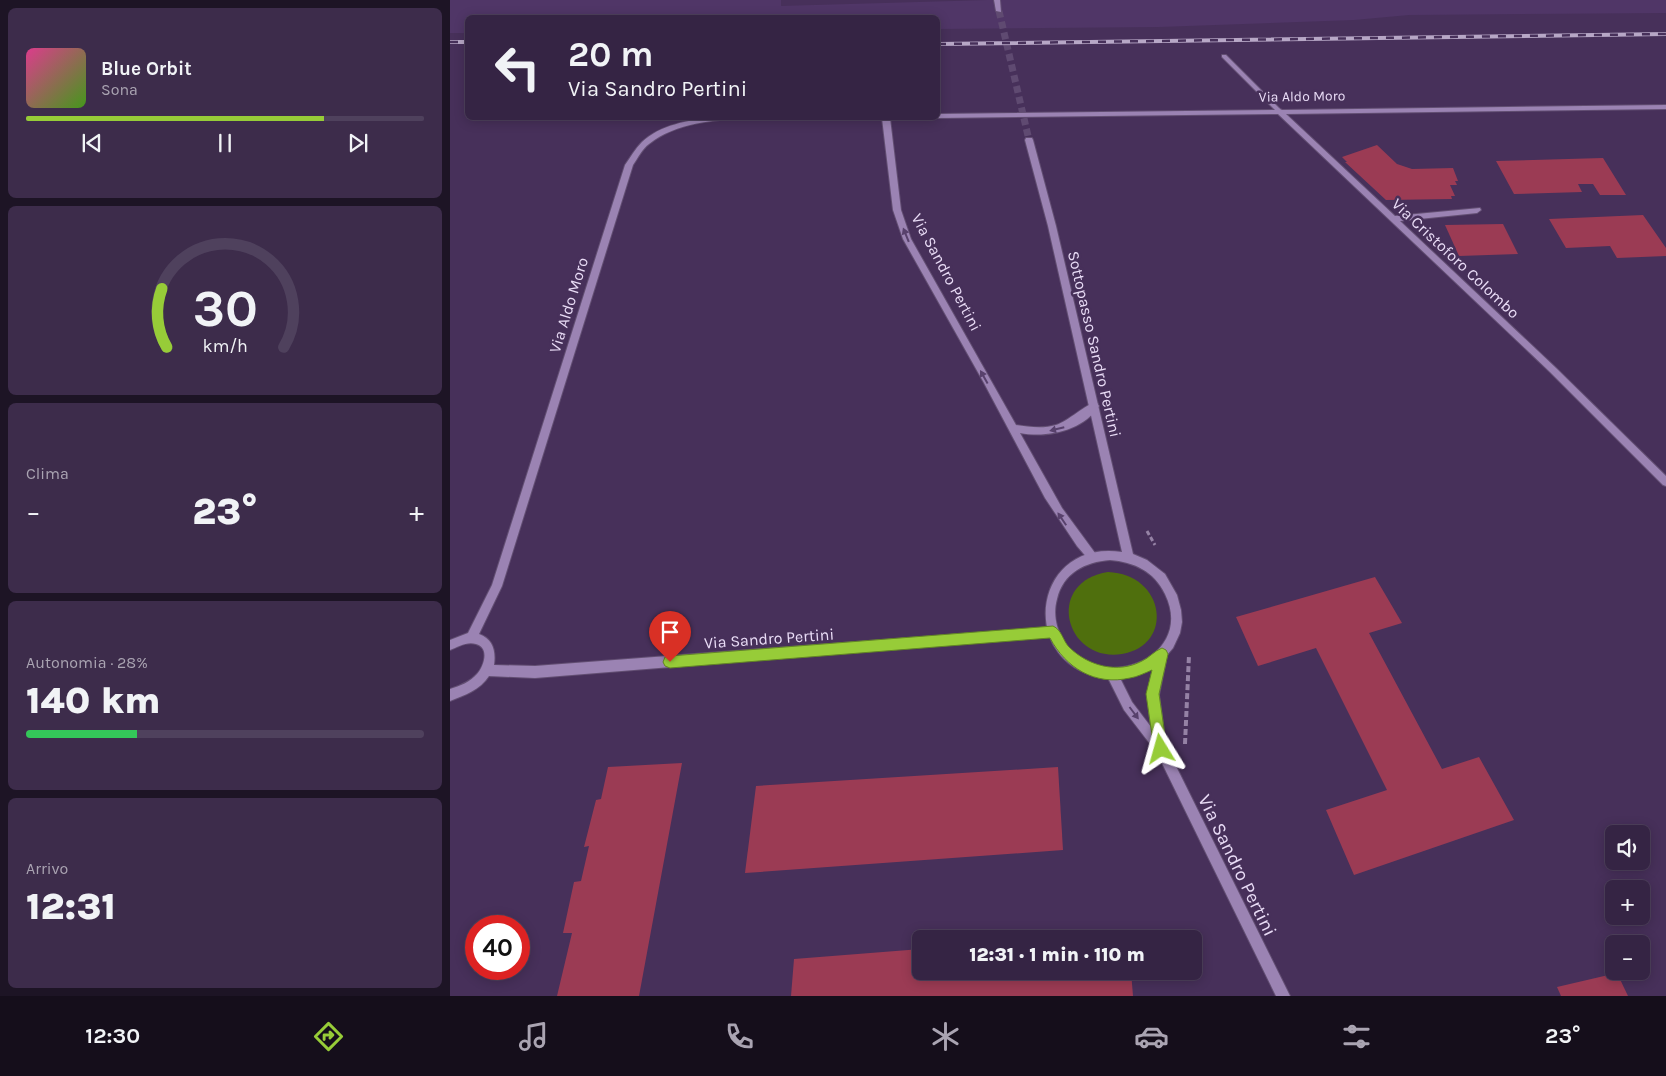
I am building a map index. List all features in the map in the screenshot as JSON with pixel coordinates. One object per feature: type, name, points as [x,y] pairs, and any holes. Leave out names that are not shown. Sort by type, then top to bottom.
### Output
[{"type":"street","points":[[997,0],[999,11]]},
{"type":"street","name":"Via Cristoforo Colombo","points":[[1224,56],[1278,110],[1553,370],[1666,482]]},
{"type":"street","name":"Via Aldo Moro","points":[[940,116],[1278,110],[1666,107]]},
{"type":"street","name":"Via Aldo Moro","points":[[471,638],[497,586],[629,165],[645,143],[666,130],[690,123],[712,120]]},
{"type":"street","name":"Via Sandro Pertini","points":[[886,120],[897,210],[907,239],[1013,428],[1055,509],[1074,538],[1093,557]]},
{"type":"street","name":"Sottopasso Sandro Pertini","points":[[1029,140],[1047,204],[1128,557]]},
{"type":"street","points":[[1393,219],[1476,210]]},
{"type":"street","points":[[1013,428],[1038,431],[1064,427],[1079,420],[1094,406]]},
{"type":"street","name":"Via Sandro Pertini","points":[[1110,554],[1128,557],[1144,564],[1158,574],[1169,588],[1176,605],[1176,622],[1172,639],[1162,654],[1148,665],[1131,672],[1112,674],[1093,670],[1076,662],[1063,650],[1053,632],[1049,618],[1050,602],[1055,587],[1077,563],[1093,557],[1110,554]]},
{"type":"street","name":"Via Sandro Pertini","points":[[487,670],[535,672],[1053,632]]},
{"type":"street","points":[[450,645],[463,639],[471,638],[488,644],[491,652],[491,661],[487,670],[471,687],[450,695]]},
{"type":"street","name":"Via Sandro Pertini","points":[[1161,749],[1153,694],[1162,654]]},
{"type":"street","name":"Via Sandro Pertini","points":[[1112,674],[1128,706],[1161,749],[1283,996]]},
{"type":"shaded area","points":[[450,0],[781,0],[781,6],[987,0],[1666,0],[1666,13],[1409,15],[1354,20],[1159,27],[940,29],[940,15],[465,15],[465,33],[450,33]]},
{"type":"green space","points":[[1108,572],[1127,576],[1142,584],[1151,596],[1156,610],[1156,625],[1150,638],[1139,648],[1122,654],[1102,653],[1087,646],[1076,635],[1070,620],[1069,605],[1075,590],[1088,579]]},
{"type":"building","points":[[1377,145],[1397,164],[1412,169],[1453,168],[1458,181],[1455,181],[1457,185],[1450,185],[1455,196],[1451,196],[1452,199],[1386,200],[1342,157]]},
{"type":"building","points":[[1603,158],[1626,195],[1600,195],[1593,184],[1578,184],[1582,192],[1514,194],[1496,161]]},
{"type":"building","points":[[1643,215],[1666,248],[1666,256],[1617,258],[1610,246],[1566,248],[1549,219]]},
{"type":"building","points":[[1503,224],[1518,254],[1459,256],[1445,225]]},
{"type":"building","points":[[1375,577],[1402,623],[1369,633],[1442,769],[1479,757],[1514,820],[1354,875],[1326,810],[1387,790],[1316,648],[1258,666],[1236,617]]},
{"type":"building","points":[[682,763],[639,996],[557,996],[572,933],[563,933],[574,882],[581,881],[589,846],[584,847],[596,800],[601,799],[608,767]]},
{"type":"building","points":[[1058,767],[1063,850],[745,873],[756,786]]},
{"type":"building","points":[[912,950],[912,980],[1132,980],[1133,996],[791,996],[794,959]]},
{"type":"building","points":[[1605,976],[1605,980],[1620,980],[1628,996],[1561,996],[1557,987]]},
{"type":"tunnel","points":[[999,11],[1029,140]]},
{"type":"railway","points":[[940,44],[1666,34]]},
{"type":"railway","points":[[450,42],[465,42]]},
{"type":"route","points":[[670,662],[1053,632],[1063,650],[1076,662],[1093,670],[1112,674],[1131,672],[1148,665],[1162,654],[1153,694],[1161,749]]}]
